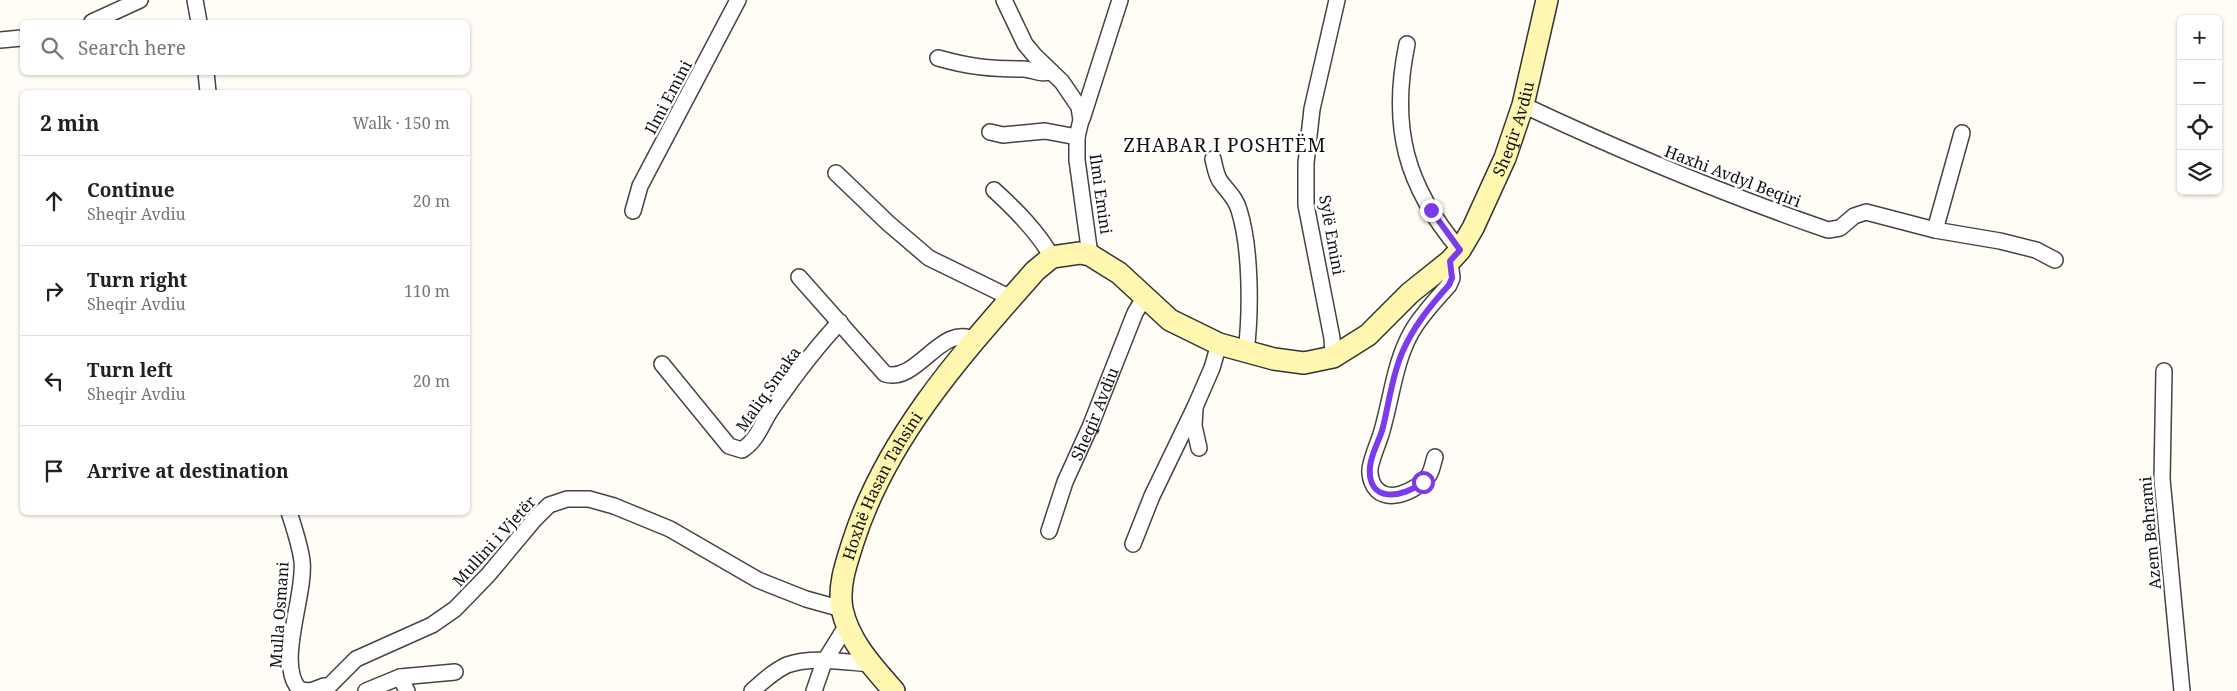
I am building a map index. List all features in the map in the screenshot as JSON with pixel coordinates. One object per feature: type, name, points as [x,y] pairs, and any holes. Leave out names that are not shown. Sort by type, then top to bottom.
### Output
[{"type":"street","points":[[96,20],[140,0]]},
{"type":"street","points":[[195,0],[199,20]]},
{"type":"street","name":"Ilmi Emini","points":[[633,211],[640,186],[738,0]]},
{"type":"street","points":[[1004,0],[1025,44],[1073,96],[1079,107],[1081,120]]},
{"type":"street","name":"Ilmi Emini","points":[[1090,255],[1090,240],[1082,205],[1077,137],[1120,0]]},
{"type":"street","name":"Sylë Emini","points":[[1333,357],[1326,302],[1306,205],[1306,163],[1312,109],[1337,0]]},
{"type":"street","name":"Sheqir Avdiu","points":[[1090,255],[1119,273],[1170,320],[1219,344],[1274,359],[1304,363],[1333,357],[1368,335],[1410,294],[1455,256],[1473,228],[1504,158],[1523,105],[1547,0]]},
{"type":"street","points":[[0,40],[20,38]]},
{"type":"street","points":[[1407,44],[1401,72],[1399,111],[1403,148],[1413,174],[1455,256]]},
{"type":"street","points":[[938,58],[981,69],[1024,69],[1045,73],[1050,72]]},
{"type":"street","points":[[206,75],[208,90]]},
{"type":"street","name":"Haxhi Avdyl Beqiri","points":[[1523,105],[1678,175],[1828,230],[1840,228],[1854,216],[1866,212],[1935,230],[2009,243],[2036,250],[2055,260]]},
{"type":"street","name":"Ilmi Emini","points":[[990,132],[1003,135],[1045,131],[1077,137]]},
{"type":"street","points":[[1935,230],[1962,133]]},
{"type":"street","points":[[1213,159],[1219,180],[1233,196],[1239,208],[1246,242],[1248,334],[1246,352]]},
{"type":"street","points":[[836,173],[888,223],[929,258],[1011,298]]},
{"type":"street","points":[[994,190],[1024,219],[1052,257],[1080,253],[1090,255]]},
{"type":"street","name":"Sheqir Avdiu","points":[[1435,457],[1430,474],[1417,487],[1408,492],[1395,495],[1384,494],[1376,490],[1370,466],[1383,429],[1401,356],[1412,331],[1449,285],[1452,278],[1455,256]]},
{"type":"street","name":"Hoxhë Hasan Tahsini","points":[[894,691],[861,652],[845,617],[841,591],[844,568],[860,521],[885,465],[903,434],[926,401],[1011,298],[1035,271],[1052,257]]},
{"type":"street","points":[[799,277],[880,369],[891,376],[908,370],[946,342],[960,337],[970,337],[976,341]]},
{"type":"street","name":"Sheqir Avdiu","points":[[1049,531],[1065,482],[1090,427],[1135,313],[1144,298]]},
{"type":"street","name":"Maliq Smaka","points":[[662,364],[729,446],[742,450],[751,445],[772,408],[804,365],[840,322]]},
{"type":"street","points":[[1133,544],[1152,496],[1212,368],[1219,344]]},
{"type":"street","name":"Azem Behrami","points":[[2164,371],[2162,478],[2182,691]]},
{"type":"street","points":[[1195,407],[1194,426],[1199,448]]},
{"type":"street","name":"Mullini i Vjetër","points":[[327,689],[356,659],[432,625],[455,609],[488,576],[549,505],[567,499],[588,499],[630,512],[670,528],[758,580],[845,617]]},
{"type":"street","name":"Mulla Osmani","points":[[290,515],[302,561],[302,582],[292,648],[292,677],[294,684],[300,690],[311,691],[324,686],[327,689]]},
{"type":"street","points":[[814,691],[824,662],[845,617]]},
{"type":"street","points":[[752,691],[776,671],[788,665],[824,662],[871,664]]},
{"type":"street","points":[[366,691],[400,677],[455,672]]},
{"type":"street","points":[[400,677],[407,691]]},
{"type":"district","name":"ZHABAR I POSHTËM","points":[[1225,145]]},
{"type":"route","points":[[1423,482],[1408,492],[1395,495],[1384,494],[1376,490],[1370,473],[1370,466],[1383,429],[1393,381],[1401,356],[1412,331],[1426,311],[1449,285],[1452,278],[1450,261],[1460,250],[1431,210]]}]
